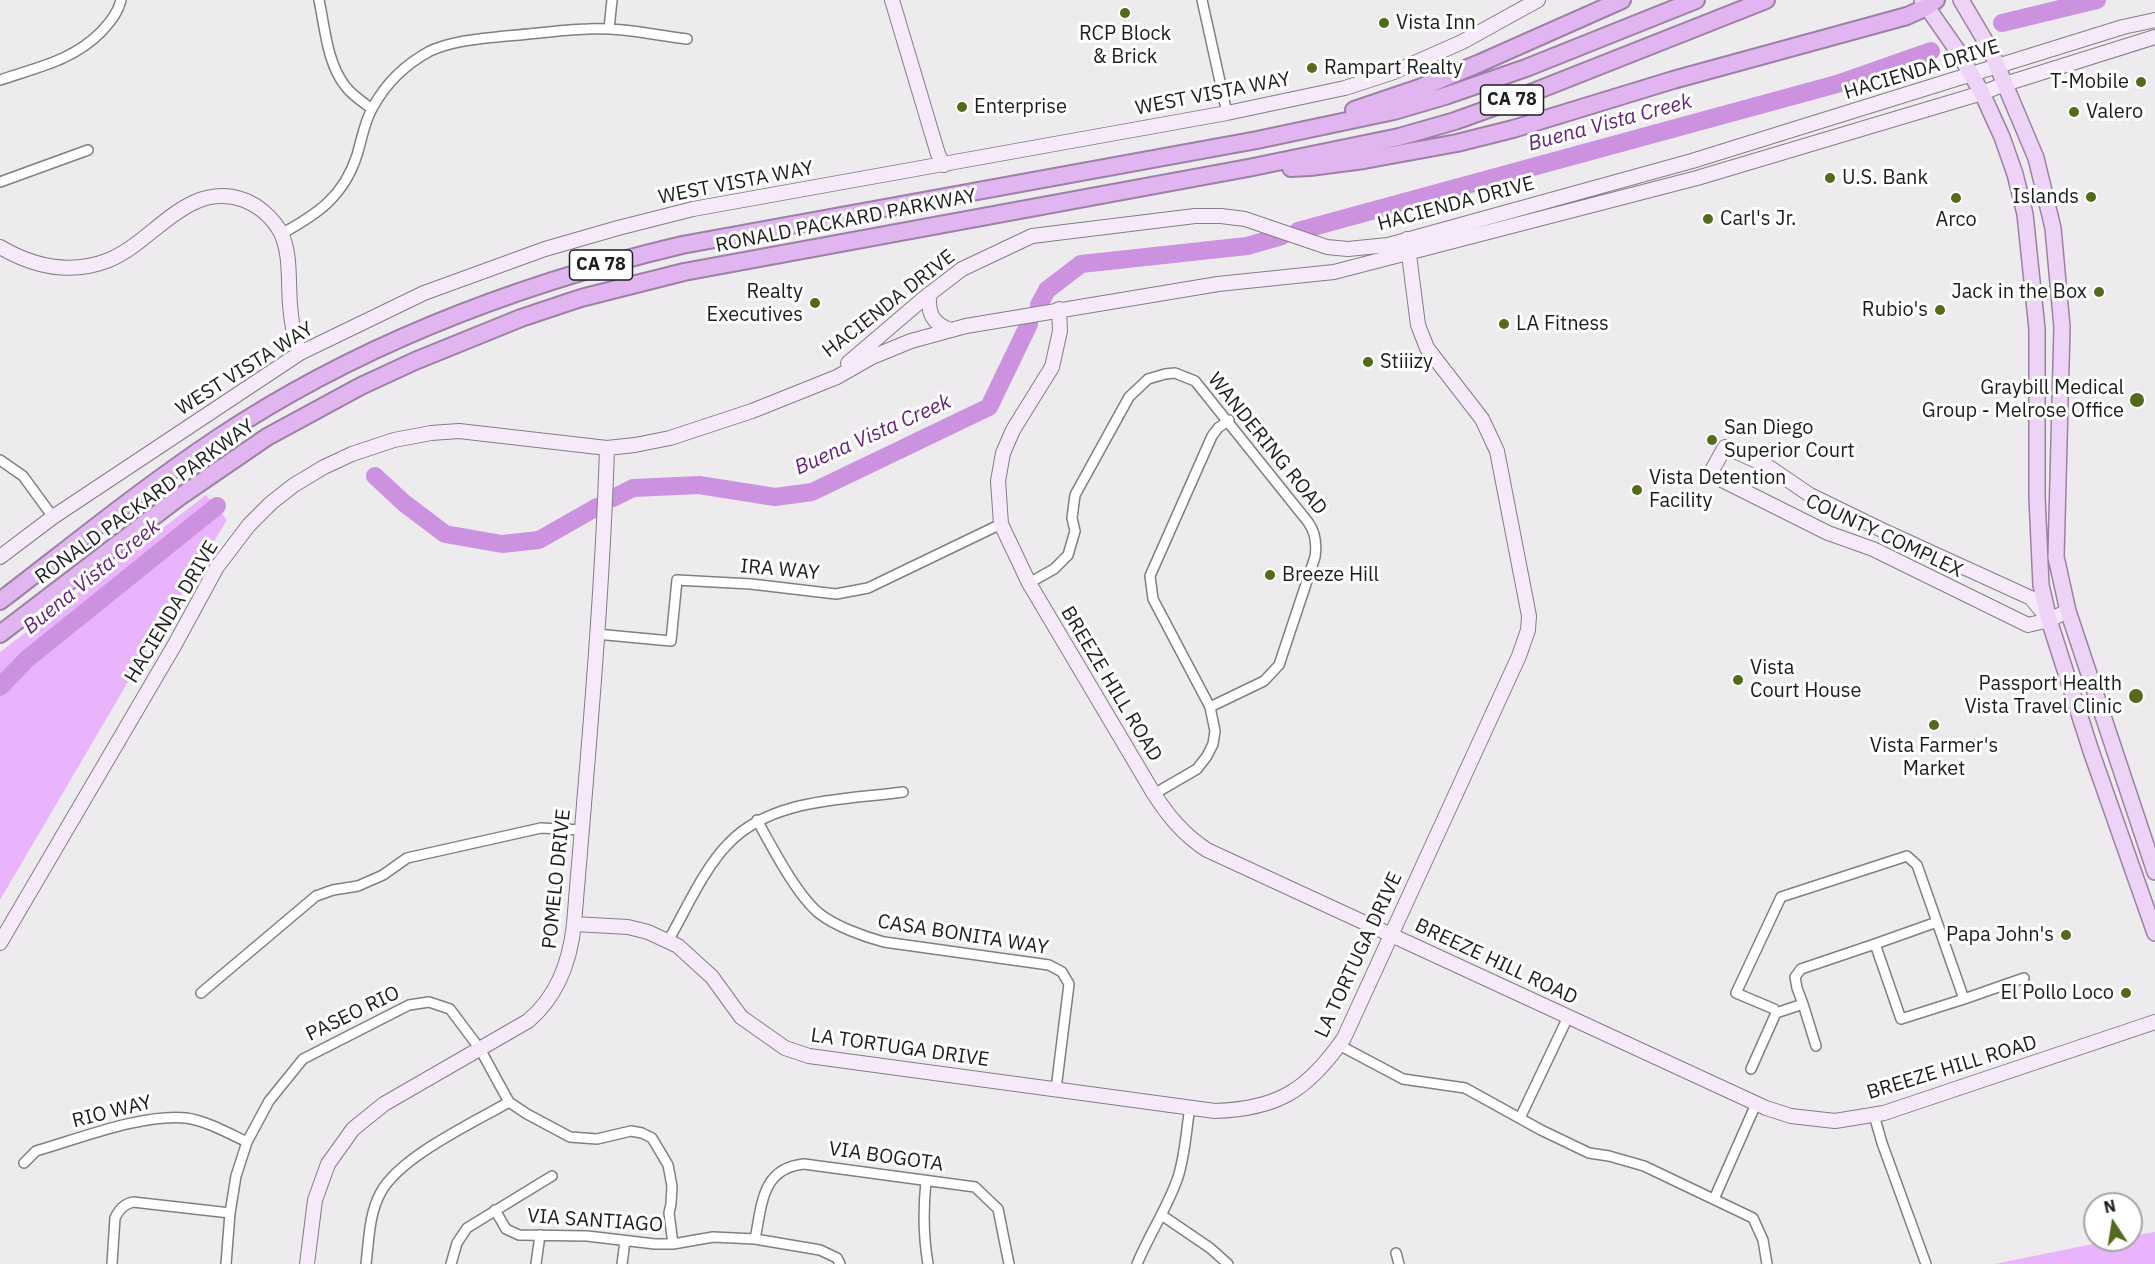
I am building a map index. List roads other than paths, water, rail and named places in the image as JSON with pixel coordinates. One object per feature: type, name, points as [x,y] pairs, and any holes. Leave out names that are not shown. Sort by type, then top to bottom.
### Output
[{"type":"highway","points":[[1282,135],[1422,87],[1622,0]]},
{"type":"highway","name":"RONALD PACKARD PARKWAY","points":[[0,601],[171,471],[219,437],[277,402],[376,350],[465,311],[516,292],[619,260],[682,245],[1282,135],[1394,111],[1526,68],[1696,0]]},
{"type":"highway","name":"RONALD PACKARD PARKWAY","points":[[0,634],[178,498],[267,437],[361,386],[433,353],[501,326],[581,298],[684,272],[1358,146],[1455,121],[1766,0]]},
{"type":"highway","points":[[1248,168],[1310,168],[1409,153],[1457,143],[1513,129],[1673,80],[1907,16],[1928,2]]},
{"type":"main road","points":[[1961,0],[1990,49],[2036,158],[2055,239],[2062,327],[2056,557],[2068,611],[2155,872]]},
{"type":"main road","points":[[1928,2],[1982,93],[2002,137],[2015,174],[2025,214],[2037,329],[2037,497],[2041,585],[2049,620],[2091,751],[2155,933]]},
{"type":"street","points":[[0,80],[63,59],[86,47],[111,22],[121,0]]},
{"type":"street","points":[[319,0],[336,73],[353,95],[372,109]]},
{"type":"street","points":[[609,29],[612,0]]},
{"type":"street","points":[[892,0],[944,165]]},
{"type":"street","points":[[1202,0],[1227,113]]},
{"type":"street","name":"WEST VISTA WAY","points":[[0,556],[52,517],[300,353],[424,293],[555,246],[693,209],[1227,113],[1344,88],[1394,72],[1462,42],[1538,0]]},
{"type":"street","name":"HACIENDA DRIVE","points":[[0,943],[174,646],[217,567],[249,525],[271,503],[294,485],[352,454],[378,444],[459,431],[607,448],[670,438],[752,411],[837,377],[872,357],[901,345],[951,330],[1059,309],[1218,284],[1334,272],[1408,245],[1692,161],[2123,27],[2155,20]]},
{"type":"street","points":[[281,234],[320,211],[340,191],[350,175],[365,124],[372,109],[393,78],[411,62],[431,51],[466,40],[588,29],[609,29],[687,39]]},
{"type":"street","name":"HACIENDA DRIVE","points":[[796,394],[858,356],[929,294],[962,269],[1032,236],[1195,216],[1221,216],[1245,219],[1327,247],[1348,249],[1388,244],[1408,245],[1697,178],[1982,93],[2155,37]]},
{"type":"street","points":[[0,182],[88,150]]},
{"type":"street","points":[[0,247],[27,261],[43,266],[59,268],[94,264],[122,253],[184,206],[202,199],[221,196],[249,202],[273,220],[281,234],[288,258],[290,307],[300,353]]},
{"type":"street","name":"LA TORTUGA DRIVE","points":[[574,924],[628,927],[648,932],[678,946],[712,977],[741,1017],[785,1048],[809,1056],[1215,1111],[1239,1110],[1271,1102],[1296,1090],[1311,1079],[1328,1062],[1339,1045],[1519,656],[1528,630],[1529,616],[1497,451],[1482,419],[1427,348],[1418,325],[1408,245]]},
{"type":"street","points":[[929,294],[933,320],[951,330]]},
{"type":"street","name":"BREEZE HILL ROAD","points":[[1059,309],[1060,332],[1052,368],[1013,430],[1003,453],[998,481],[1000,524],[1029,584],[1154,794],[1170,818],[1189,839],[1207,850],[1756,1104],[1791,1116],[1828,1120],[1884,1113],[2155,1022]]},
{"type":"street","name":"WANDERING ROAD","points":[[1029,584],[1054,569],[1068,555],[1075,531],[1072,518],[1075,495],[1129,397],[1148,379],[1165,374],[1175,374],[1195,381],[1308,522],[1313,529],[1317,547],[1279,665],[1264,681],[1209,707]]},
{"type":"street","points":[[1154,794],[1197,768],[1213,744],[1215,731],[1209,707],[1153,599],[1150,576],[1212,436],[1228,420]]},
{"type":"street","name":"COUNTY COMPLEX","points":[[2049,620],[2031,597],[1830,505],[1810,495],[1766,465],[1725,447],[1710,474],[1828,532],[1873,549],[2028,625],[2049,620],[2068,611]]},
{"type":"street","name":"POMELO DRIVE","points":[[307,1264],[315,1200],[328,1164],[353,1129],[384,1104],[528,1021],[559,985],[571,951],[574,924],[590,739],[607,448]]},
{"type":"street","points":[[0,460],[23,476],[52,517]]},
{"type":"street","name":"IRA WAY","points":[[597,634],[671,641],[677,580],[751,584],[836,594],[855,591],[868,588],[1000,524]]},
{"type":"street","points":[[668,941],[712,864],[729,842],[757,820],[797,806],[903,792]]},
{"type":"street","name":"CASA BONITA WAY","points":[[757,820],[795,885],[820,914],[865,937],[884,942],[1049,965],[1062,972],[1069,984],[1056,1089]]},
{"type":"street","points":[[201,993],[316,896],[358,886],[383,875],[407,858],[541,828],[582,830]]},
{"type":"street","points":[[1776,1013],[1774,1009],[1736,993],[1781,897],[1907,856],[1917,865],[1964,999]]},
{"type":"street","points":[[1816,1046],[1797,988],[1795,977],[1801,969],[1937,922]]},
{"type":"street","points":[[1875,944],[1901,1019],[2024,978]]},
{"type":"street","name":"PASEO RIO","points":[[226,1264],[236,1176],[247,1142],[269,1101],[303,1059],[409,1005],[429,1002],[450,1009],[480,1049],[509,1102]]},
{"type":"street","points":[[1751,1069],[1776,1013],[1803,1004]]},
{"type":"street","points":[[1520,1118],[1568,1017]]},
{"type":"street","points":[[1339,1045],[1403,1079],[1465,1088],[1589,1153],[1610,1156],[1644,1166],[1753,1218],[1763,1239],[1767,1264]]},
{"type":"street","points":[[366,1264],[373,1212],[381,1191],[397,1172],[414,1158],[509,1102],[570,1137],[597,1138],[631,1131],[652,1138],[668,1165],[672,1186],[669,1213],[673,1244]]},
{"type":"street","points":[[1714,1199],[1756,1104]]},
{"type":"street","points":[[1137,1264],[1146,1242],[1162,1216],[1178,1178],[1190,1107]]},
{"type":"street","points":[[1874,1115],[1926,1264]]},
{"type":"street","name":"RIO WAY","points":[[24,1163],[36,1150],[144,1120],[166,1117],[204,1122],[247,1142]]},
{"type":"street","name":"VIA BOGOTA","points":[[755,1239],[764,1195],[770,1181],[781,1171],[804,1164],[975,1187],[998,1209],[1009,1264]]},
{"type":"street","points":[[451,1264],[457,1243],[467,1228],[552,1176]]},
{"type":"street","points":[[926,1181],[923,1238],[928,1264]]},
{"type":"street","points":[[112,1264],[115,1218],[118,1211],[127,1204],[134,1202],[230,1213]]},
{"type":"street","name":"VIA SANTIAGO","points":[[495,1210],[506,1228],[519,1235],[587,1236],[655,1244],[673,1244],[713,1237],[755,1239],[820,1250],[837,1258],[840,1264]]},
{"type":"street","points":[[1162,1216],[1210,1248],[1228,1264]]},
{"type":"street","points":[[536,1264],[540,1235]]},
{"type":"street","points":[[622,1264],[625,1241]]},
{"type":"street","points":[[1396,1253],[1399,1264]]},
{"type":"waterway","name":"Buena Vista Creek","points":[[2002,23],[2097,0]]},
{"type":"waterway","name":"Buena Vista Creek","points":[[1298,231],[1837,84],[1931,51]]},
{"type":"waterway","name":"Buena Vista Creek","points":[[1039,305],[1047,290],[1081,264],[1247,246],[1282,236]]},
{"type":"waterway","name":"Buena Vista Creek","points":[[613,498],[633,488],[699,485],[775,497],[812,492],[989,407],[1029,324]]},
{"type":"waterway","name":"Buena Vista Creek","points":[[375,476],[404,503],[445,534],[502,544],[539,540],[597,507]]},
{"type":"waterway","name":"Buena Vista Creek","points":[[0,687],[27,659],[217,506]]},
{"type":"place","name":"RCP Block & Brick","points":[[1125,13]]},
{"type":"place","name":"Vista Inn","points":[[1384,23]]},
{"type":"place","name":"Rampart Realty","points":[[1312,68]]},
{"type":"place","name":"T-Mobile","points":[[2141,82]]},
{"type":"place","name":"Enterprise","points":[[962,107]]},
{"type":"place","name":"Valero","points":[[2074,112]]},
{"type":"place","name":"U.S. Bank","points":[[1830,178]]},
{"type":"place","name":"Islands","points":[[2091,197]]},
{"type":"place","name":"Arco","points":[[1956,198]]},
{"type":"place","name":"Carl's Jr.","points":[[1708,219]]},
{"type":"place","name":"Jack in the Box","points":[[2099,292]]},
{"type":"place","name":"Realty Executives","points":[[815,303]]},
{"type":"place","name":"Rubio's","points":[[1940,310]]},
{"type":"place","name":"LA Fitness","points":[[1504,324]]},
{"type":"place","name":"Stiiizy","points":[[1368,362]]},
{"type":"place","name":"Graybill Medical Group - Melrose Office","points":[[2137,400]]},
{"type":"place","name":"San Diego Superior Court","points":[[1712,440]]},
{"type":"place","name":"Vista Detention Facility","points":[[1637,490]]},
{"type":"place","name":"Breeze Hill","points":[[1270,575]]},
{"type":"place","name":"Vista Court House","points":[[1738,680]]},
{"type":"place","name":"Passport Health Vista Travel Clinic","points":[[2136,696]]},
{"type":"place","name":"Vista Farmer's Market","points":[[1934,725]]},
{"type":"place","name":"Papa John's","points":[[2066,935]]},
{"type":"place","name":"El Pollo Loco","points":[[2126,993]]}]
